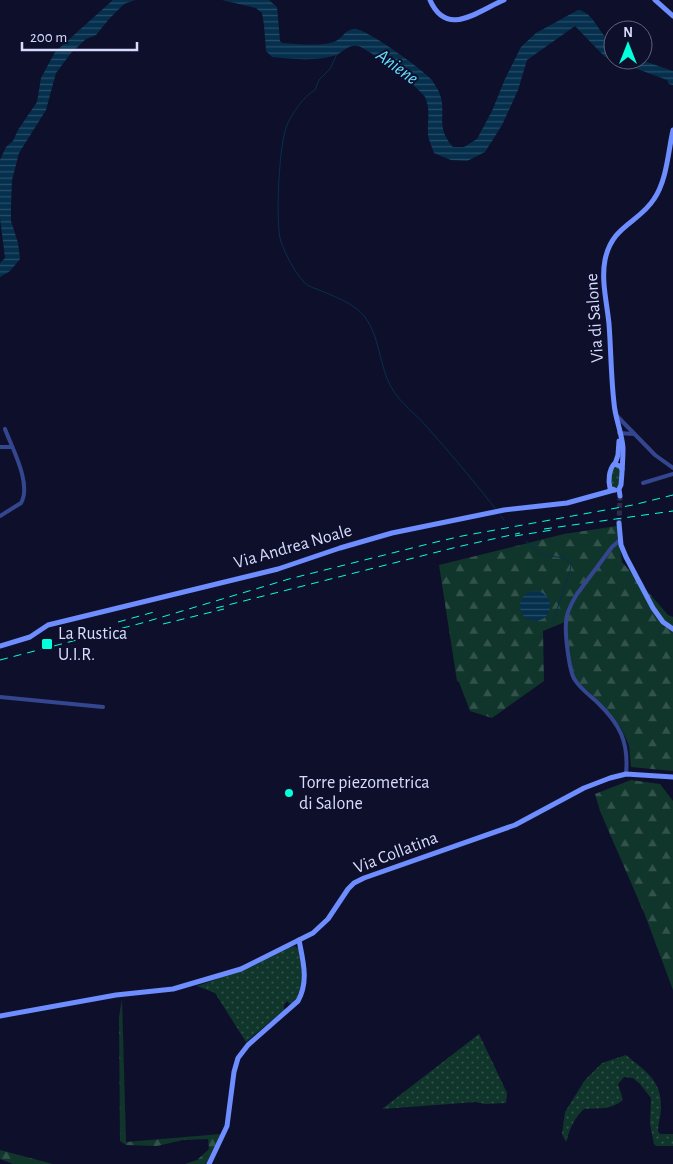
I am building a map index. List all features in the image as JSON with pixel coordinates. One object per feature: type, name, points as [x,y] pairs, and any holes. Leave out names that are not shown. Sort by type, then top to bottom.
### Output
[{"type":"street","points":[[430,0],[435,9],[443,16],[457,20],[474,16],[504,0]]},
{"type":"street","points":[[655,0],[673,16]]},
{"type":"street","name":"Via di Salone","points":[[620,496],[616,490],[621,485],[620,435],[615,414],[604,283],[605,259],[608,248],[624,226],[649,206],[657,196],[671,152],[673,130]]},
{"type":"street","points":[[615,414],[655,455],[673,468]]},
{"type":"street","points":[[0,516],[16,508],[23,500],[24,480],[5,429]]},
{"type":"street","points":[[620,435],[628,430],[634,434]]},
{"type":"street","points":[[620,435],[634,434]]},
{"type":"street","name":"Via di Salone","points":[[609,484],[611,468],[615,464],[618,455],[620,435]]},
{"type":"street","points":[[0,447],[12,447]]},
{"type":"street","points":[[615,464],[620,465],[622,470]]},
{"type":"street","points":[[643,483],[673,474]]},
{"type":"street","points":[[600,494],[609,484],[610,488],[616,490]]},
{"type":"street","name":"Via Andrea Noale","points":[[0,646],[30,637],[48,625],[278,569],[392,533],[504,510],[567,503],[616,490]]},
{"type":"street","points":[[620,523],[620,540],[626,558],[662,622],[673,629]]},
{"type":"street","points":[[620,540],[612,547],[576,594],[566,622],[572,674],[576,682],[608,713],[623,736],[627,752],[626,774]]},
{"type":"street","points":[[0,697],[103,707]]},
{"type":"street","name":"Via Collatina","points":[[0,1016],[116,995],[174,989],[241,969],[314,933],[323,925],[348,889],[354,883],[364,878],[515,825],[584,788],[626,774],[673,777]]},
{"type":"street","points":[[209,1164],[227,1126],[234,1072],[238,1058],[248,1045],[298,1001],[303,993],[305,986],[304,970],[298,940]]},
{"type":"green space","points":[[615,467],[618,467],[620,470],[620,485],[616,488],[613,487],[611,479]]},
{"type":"green space","points":[[617,526],[622,562],[668,615],[673,617],[673,771],[631,767],[629,745],[620,726],[573,677],[565,622],[543,631],[544,681],[492,718],[470,711],[457,681],[439,565],[564,534]]},
{"type":"green space","points":[[631,780],[660,784],[673,801],[673,990],[645,915],[600,811],[595,794]]},
{"type":"green space","points":[[295,946],[299,950],[302,972],[300,993],[290,1004],[287,1001],[284,1005],[284,1010],[246,1042],[215,993],[197,986],[243,970],[284,949]]},
{"type":"green space","points":[[122,999],[126,1142],[221,1134],[206,1164],[185,1164],[197,1160],[209,1149],[208,1139],[183,1140],[157,1146],[126,1145],[120,1141],[119,1017]]},
{"type":"green space","points":[[479,1034],[507,1093],[506,1103],[485,1104],[476,1102],[382,1109]]},
{"type":"green space","points":[[626,1055],[646,1071],[659,1090],[661,1111],[658,1131],[660,1134],[673,1134],[673,1146],[656,1146],[654,1144],[650,1124],[651,1098],[633,1078],[624,1077],[618,1084],[623,1100],[609,1107],[584,1109],[575,1120],[566,1142],[562,1134],[565,1112],[585,1080],[602,1063]]},
{"type":"green space","points":[[0,1150],[53,1164],[13,1164],[0,1159]]},
{"type":"water","points":[[113,0],[135,0],[124,4],[96,35],[86,39],[71,53],[56,73],[46,110],[19,153],[12,180],[11,221],[18,243],[20,259],[10,271],[0,277],[0,263],[5,258],[0,218],[0,160],[6,147],[13,141],[18,130],[37,102],[41,78],[55,52]]},
{"type":"water","name":"Aniene","points":[[222,0],[269,0],[277,7],[280,41],[282,43],[309,45],[331,43],[349,30],[355,29],[382,42],[407,59],[432,80],[438,90],[442,105],[442,125],[447,139],[453,147],[464,147],[477,139],[521,47],[536,33],[578,10],[588,15],[603,35],[603,55],[575,26],[527,60],[518,90],[502,125],[485,152],[467,161],[451,160],[434,153],[428,135],[427,102],[421,92],[404,77],[358,46],[348,48],[326,58],[272,57],[266,51],[262,13],[256,8]]},
{"type":"water","points":[[653,64],[673,71],[673,85],[669,84],[667,80],[640,70],[653,70]]},
{"type":"water","points":[[535,591],[546,595],[550,606],[546,617],[535,621],[524,617],[520,606],[524,595]]},
{"type":"waterway","points":[[337,54],[330,69],[319,80],[315,90],[307,96],[292,115],[284,134],[278,218],[281,242],[294,268],[305,283],[350,304],[361,312],[374,333],[384,370],[395,393],[423,422],[495,508]]},
{"type":"waterway","points":[[501,516],[504,520]]},
{"type":"waterway","points":[[526,541],[543,555],[565,558],[571,564],[552,624]]},
{"type":"tunnel","points":[[619,523],[620,496]]},
{"type":"railway","points":[[0,660],[142,623],[289,579],[432,543],[633,505],[673,495]]},
{"type":"railway","points":[[544,529],[673,511]]},
{"type":"railway","points":[[515,536],[552,530]]},
{"type":"railway","points":[[216,608],[520,533]]},
{"type":"railway","points":[[163,624],[224,609]]},
{"type":"railway","points":[[118,622],[154,612]]},
{"type":"place","name":"La Rustica U.I.R.","points":[[47,644]]},
{"type":"place","name":"Torre piezometrica di Salone","points":[[289,793]]}]
